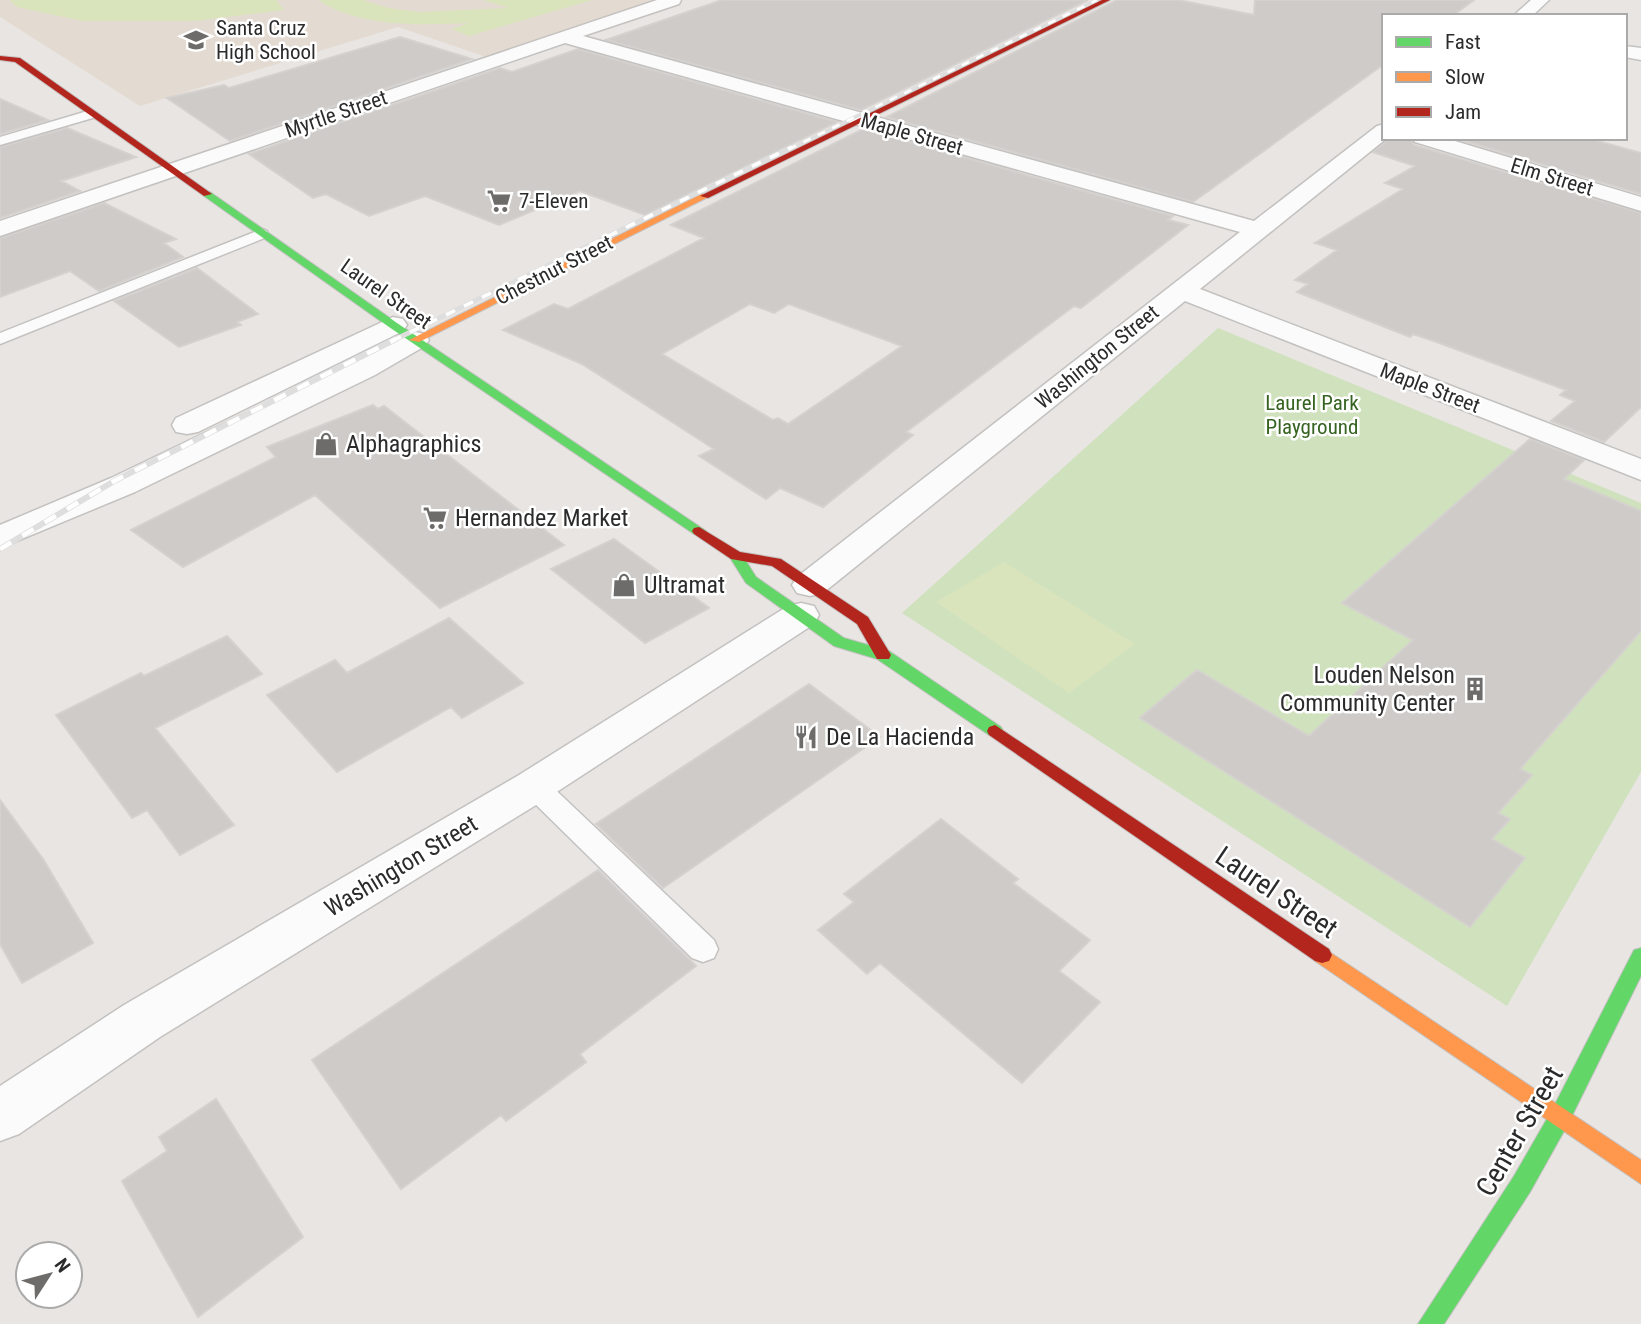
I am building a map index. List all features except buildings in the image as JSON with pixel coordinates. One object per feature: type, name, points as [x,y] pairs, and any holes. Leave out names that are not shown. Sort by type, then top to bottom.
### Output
[{"type":"main road","name":"Chestnut Street","points":[[708,176],[849,117],[1080,0]]},
{"type":"main road","name":"Chestnut Street","points":[[407,327],[849,117],[1107,0]]},
{"type":"main road","name":"Laurel Street","points":[[0,41],[16,49],[6,61],[91,114],[262,234],[407,327],[736,556],[751,580],[863,621],[883,655]]},
{"type":"main road","name":"Laurel Street","points":[[736,556],[776,562],[839,642],[883,655],[1641,1173]]},
{"type":"main road","name":"Center Street","points":[[1430,1324],[1522,1184],[1560,1118],[1641,956]]},
{"type":"street","name":"Myrtle Street","points":[[0,229],[673,0]]},
{"type":"street","points":[[1524,14],[1541,0]]},
{"type":"street","name":"Maple Street","points":[[565,37],[1259,230]]},
{"type":"street","name":"Washington Street","points":[[0,1116],[142,1021],[534,786],[805,600],[1180,290],[1382,132]]},
{"type":"street","name":"Elm Street","points":[[1429,140],[1641,204]]},
{"type":"street","name":"Maple Street","points":[[1180,290],[1641,470]]},
{"type":"street","name":"Chestnut Street","points":[[0,526],[26,507],[99,468],[407,327]]},
{"type":"street","name":"Chestnut Street","points":[[0,538],[123,485],[365,369],[407,327]]},
{"type":"lane","points":[[0,141],[91,114]]},
{"type":"lane","points":[[0,339],[262,234]]},
{"type":"lane","points":[[534,786],[703,949]]},
{"type":"shaded area","name":"Santa Cruz High School","points":[[0,0],[674,0],[498,61],[398,27],[140,106],[0,17]]},
{"type":"green space","points":[[10,0],[276,0],[284,10],[194,21],[83,21],[17,7]]},
{"type":"green space","points":[[318,0],[363,0],[388,8],[419,12],[509,8],[483,0],[592,0],[469,36],[452,29],[469,23],[391,23],[353,16]]},
{"type":"green space","name":"Laurel Park Playground","points":[[1218,328],[1641,503],[1641,772],[1507,1006],[902,613]]},
{"type":"green space","points":[[1004,562],[1135,644],[1069,693],[936,602]]},
{"type":"railway","points":[[789,149],[1097,0]]},
{"type":"railway","points":[[393,341],[792,147]]},
{"type":"railway","points":[[0,549],[116,480],[393,341]]},
{"type":"traffic: fast","points":[[207,194],[393,325],[699,531]]},
{"type":"traffic: fast","points":[[736,556],[751,580],[839,642],[883,655],[995,731]]},
{"type":"traffic: fast","points":[[1430,1324],[1522,1184],[1560,1117],[1641,956]]},
{"type":"traffic: slow","points":[[415,340],[705,196]]},
{"type":"traffic: slow","points":[[1322,955],[1641,1173]]},
{"type":"traffic: jam","points":[[705,196],[1107,0]]},
{"type":"traffic: jam","points":[[0,58],[17,60],[207,194]]},
{"type":"traffic: jam","points":[[699,531],[736,556],[776,562],[863,621],[883,655]]},
{"type":"traffic: jam","points":[[995,731],[1322,955]]},
{"type":"place","name":"Santa Cruz High School","points":[[196,40]]},
{"type":"place","name":"7-Eleven","points":[[499,201]]},
{"type":"place","name":"Alphagraphics","points":[[326,444]]},
{"type":"place","name":"Hernandez Market","points":[[435,518]]},
{"type":"place","name":"Ultramat","points":[[624,585]]},
{"type":"place","name":"Louden Nelson Community Center","points":[[1475,689]]},
{"type":"place","name":"De La Hacienda","points":[[806,737]]}]
